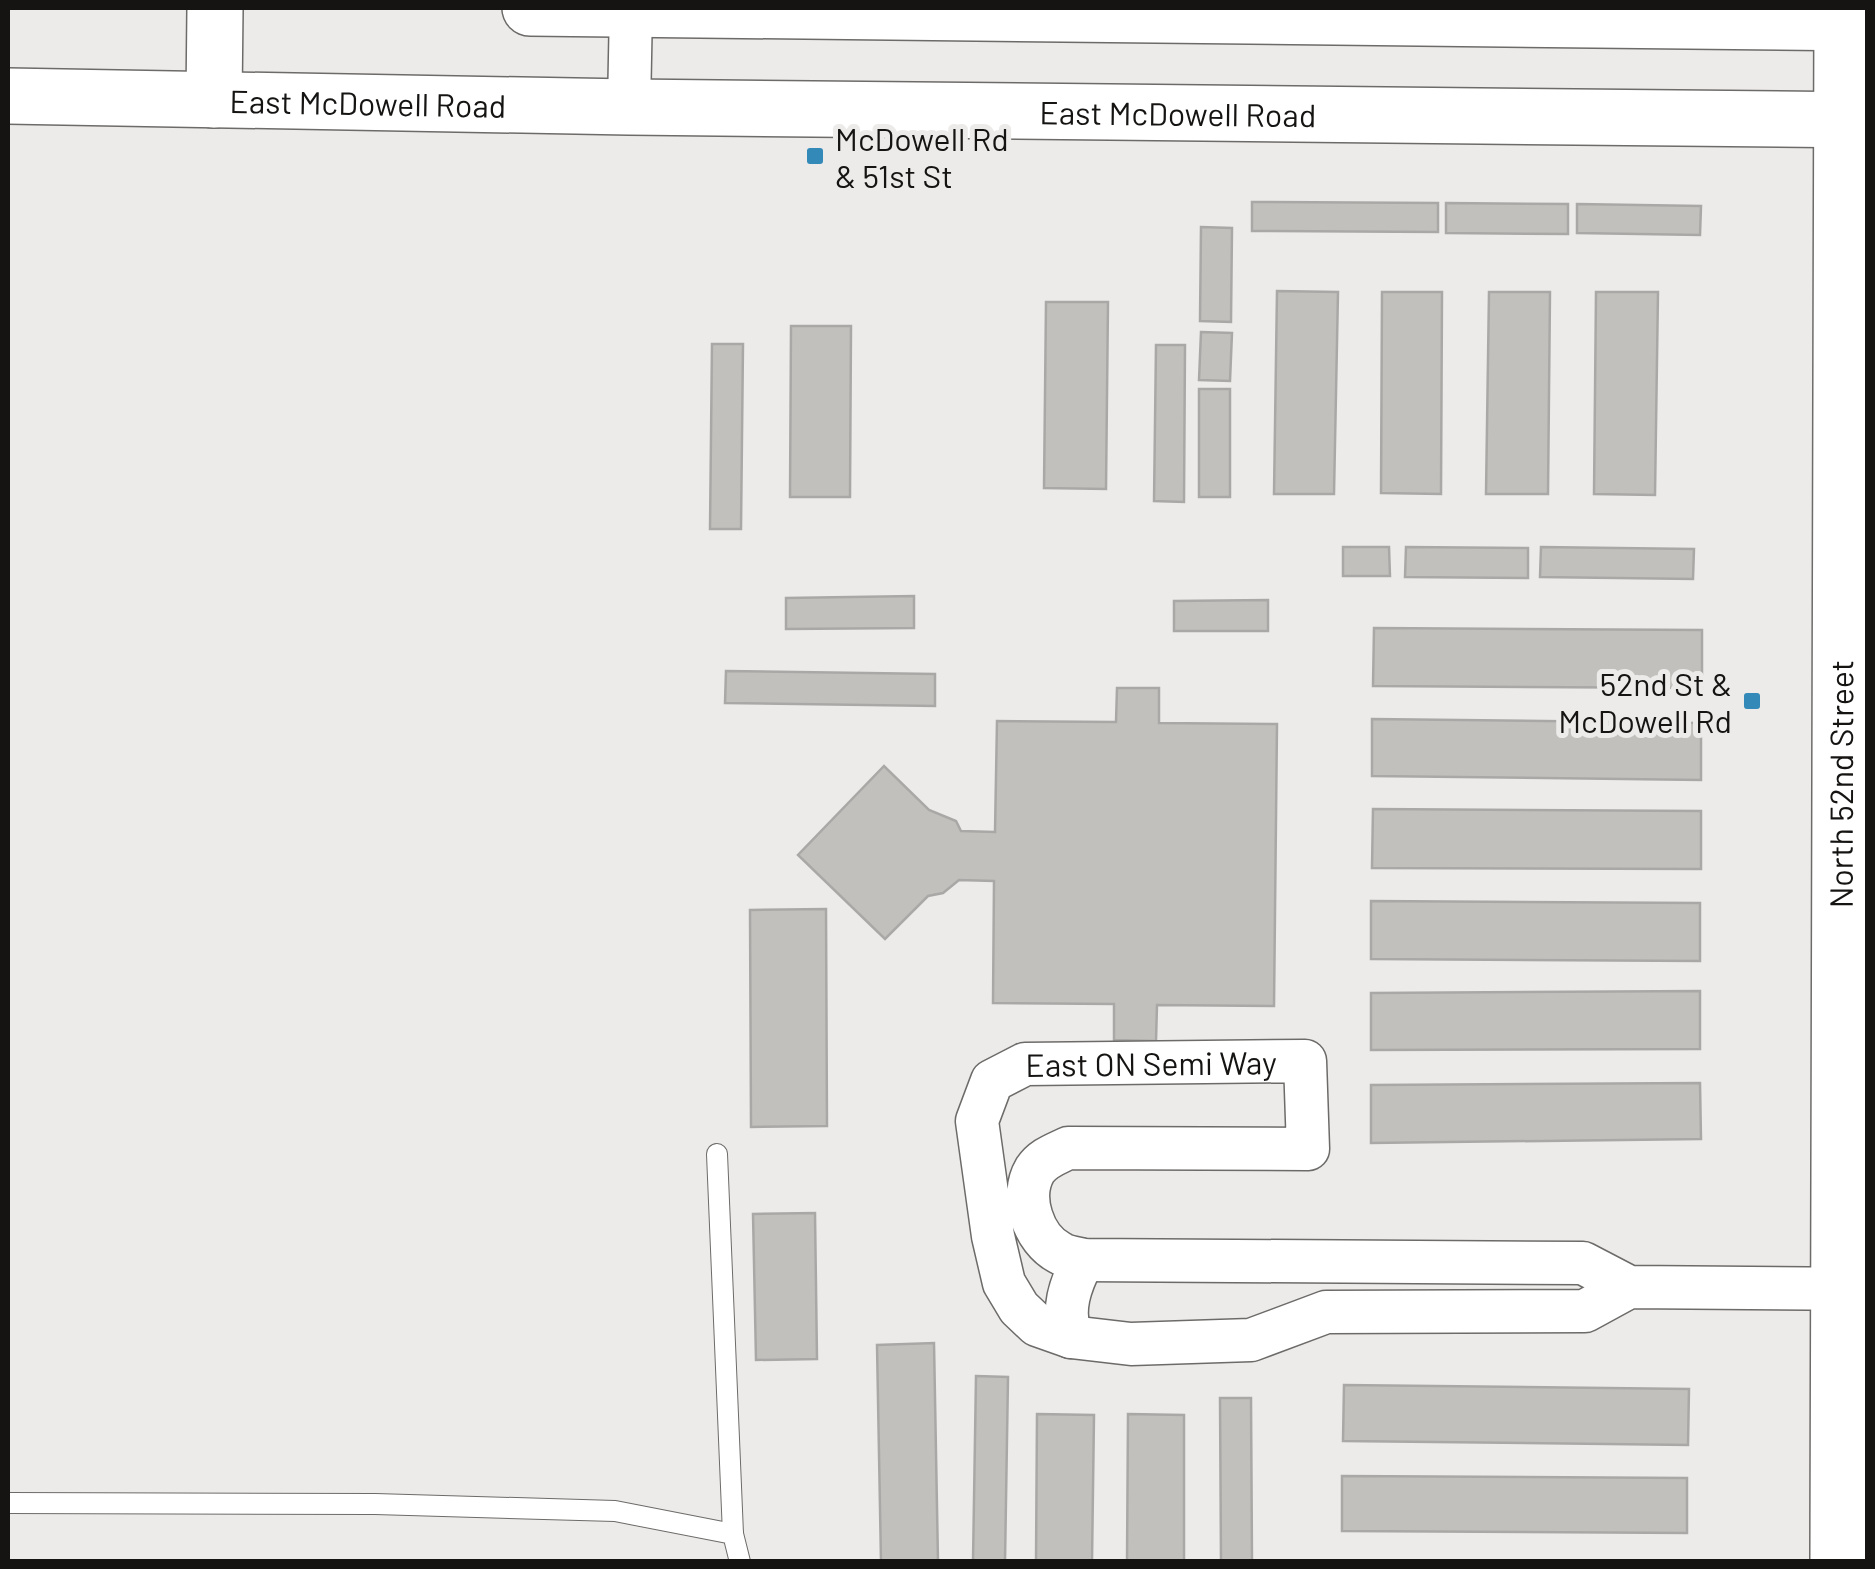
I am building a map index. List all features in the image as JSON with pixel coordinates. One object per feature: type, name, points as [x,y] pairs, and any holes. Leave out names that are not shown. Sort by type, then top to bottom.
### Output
[{"type":"main road","points":[[214,100],[215,8]]},
{"type":"main road","points":[[530,8],[1851,18]]},
{"type":"main road","name":"North 52nd Street","points":[[1838,1562],[1853,1289],[1851,18]]},
{"type":"main road","name":"East McDowell Road","points":[[8,96],[629,108],[1854,120]]},
{"type":"street","points":[[629,108],[631,9]]},
{"type":"street","name":"East ON Semi Way","points":[[1629,1287],[1585,1311],[1326,1312],[1251,1340],[1131,1344],[1071,1337],[1038,1324],[1019,1308],[1004,1283],[993,1236],[977,1121],[992,1081],[1025,1064],[1305,1061],[1308,1150],[1068,1148],[1045,1159],[1035,1171],[1029,1188],[1029,1208],[1035,1226],[1060,1253],[1083,1260],[1583,1263],[1629,1287],[1853,1289]]},
{"type":"street","points":[[1071,1337],[1065,1321],[1071,1283],[1083,1260]]},
{"type":"lane","points":[[717,1154],[733,1534],[740,1562]]},
{"type":"lane","points":[[8,1503],[375,1504],[615,1511],[733,1534]]},
{"type":"building","points":[[1252,202],[1438,203],[1438,232],[1252,231]]},
{"type":"building","points":[[1446,203],[1568,204],[1568,234],[1446,233]]},
{"type":"building","points":[[1577,204],[1701,206],[1700,235],[1577,233]]},
{"type":"building","points":[[1201,227],[1232,228],[1231,322],[1200,321]]},
{"type":"building","points":[[1277,291],[1338,292],[1334,494],[1274,494]]},
{"type":"building","points":[[1382,292],[1442,292],[1441,494],[1381,493]]},
{"type":"building","points":[[1489,292],[1550,292],[1548,494],[1486,494]]},
{"type":"building","points":[[1596,292],[1658,292],[1655,495],[1594,494]]},
{"type":"building","points":[[1046,302],[1108,302],[1106,489],[1044,488]]},
{"type":"building","points":[[791,326],[851,326],[850,497],[790,497]]},
{"type":"building","points":[[1201,332],[1232,333],[1230,381],[1199,380]]},
{"type":"building","points":[[712,344],[743,344],[741,529],[710,529]]},
{"type":"building","points":[[1156,345],[1185,345],[1184,502],[1154,501]]},
{"type":"building","points":[[1199,389],[1230,389],[1230,497],[1199,497]]},
{"type":"building","points":[[1343,547],[1389,547],[1390,576],[1343,576]]},
{"type":"building","points":[[1406,547],[1528,548],[1528,578],[1405,577]]},
{"type":"building","points":[[1541,547],[1694,549],[1693,579],[1540,577]]},
{"type":"building","points":[[914,596],[914,628],[786,629],[786,598]]},
{"type":"building","points":[[1268,600],[1268,631],[1174,631],[1174,601]]},
{"type":"building","points":[[1374,628],[1702,630],[1702,688],[1373,686]]},
{"type":"building","points":[[726,671],[935,674],[935,706],[725,703]]},
{"type":"building","points":[[1117,688],[1159,688],[1159,723],[1277,724],[1274,1006],[1157,1005],[1156,1041],[1114,1040],[1114,1004],[993,1003],[994,881],[959,880],[943,893],[928,896],[885,939],[798,855],[884,766],[929,810],[956,821],[961,831],[995,832],[997,721],[1116,722]]},
{"type":"building","points":[[1745,693],[1755,693],[1755,708],[1744,708]]},
{"type":"building","points":[[1372,719],[1701,723],[1701,780],[1372,776]]},
{"type":"building","points":[[1373,809],[1701,811],[1701,869],[1372,868]]},
{"type":"building","points":[[1371,901],[1700,903],[1700,961],[1371,959]]},
{"type":"building","points":[[826,909],[827,1126],[751,1127],[750,910]]},
{"type":"building","points":[[1700,991],[1700,1049],[1371,1050],[1371,993]]},
{"type":"building","points":[[1700,1083],[1701,1139],[1371,1143],[1371,1085]]},
{"type":"building","points":[[815,1213],[817,1359],[756,1360],[753,1214]]},
{"type":"building","points":[[934,1343],[938,1562],[881,1562],[877,1345]]},
{"type":"building","points":[[976,1376],[1008,1377],[1005,1562],[973,1562]]},
{"type":"building","points":[[1344,1385],[1689,1389],[1688,1445],[1343,1441]]},
{"type":"building","points":[[1220,1398],[1251,1398],[1252,1562],[1221,1562]]},
{"type":"building","points":[[1037,1414],[1094,1415],[1092,1562],[1036,1562]]},
{"type":"building","points":[[1128,1414],[1184,1415],[1184,1562],[1127,1562]]},
{"type":"building","points":[[1342,1476],[1687,1478],[1687,1533],[1342,1531]]},
{"type":"place","name":"McDowell Rd & 51st St","points":[[815,156]]},
{"type":"place","name":"52nd St & McDowell Rd","points":[[1752,701]]}]
